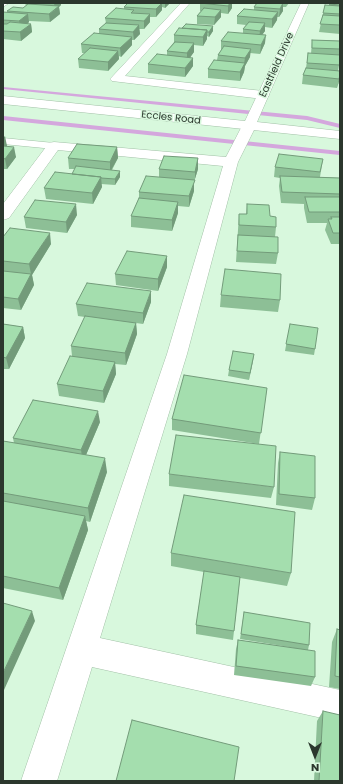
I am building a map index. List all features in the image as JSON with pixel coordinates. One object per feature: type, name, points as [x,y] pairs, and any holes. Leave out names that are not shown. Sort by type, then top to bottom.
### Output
[{"type":"street","points":[[186,3],[116,79],[261,100]]},
{"type":"street","name":"Eastfield Drive","points":[[39,781],[177,354],[242,139],[305,3]]},
{"type":"street","name":"Eccles Road","points":[[3,100],[242,139],[340,135]]},
{"type":"street","name":"Eccles Road","points":[[3,112],[242,139],[340,146]]},
{"type":"street","points":[[3,215],[54,146],[242,139]]},
{"type":"street","points":[[81,649],[340,706]]},
{"type":"lane","points":[[3,141],[54,146]]},
{"type":"building","points":[[128,3],[162,3],[156,9],[124,7]]},
{"type":"building","points":[[200,3],[230,3],[228,6]]},
{"type":"building","points":[[257,3],[283,3],[280,9],[254,7]]},
{"type":"building","points":[[340,3],[340,5],[329,4]]},
{"type":"building","points":[[28,4],[59,6],[49,14],[7,11],[13,7],[23,8]]},
{"type":"building","points":[[325,5],[340,6],[340,14],[323,13]]},
{"type":"building","points":[[116,8],[134,10],[131,13],[150,14],[144,21],[105,18]]},
{"type":"building","points":[[204,8],[221,10],[215,17],[197,16]]},
{"type":"building","points":[[244,9],[278,12],[272,19],[237,16]]},
{"type":"building","points":[[3,12],[28,14],[19,21],[3,20]]},
{"type":"building","points":[[323,15],[340,16],[340,25],[320,24]]},
{"type":"building","points":[[10,22],[31,24],[20,32],[3,31],[3,24]]},
{"type":"building","points":[[249,22],[265,23],[260,31],[243,29]]},
{"type":"building","points":[[106,23],[139,25],[133,32],[99,29]]},
{"type":"building","points":[[186,24],[213,26],[209,32],[207,32],[207,30],[182,28]]},
{"type":"building","points":[[179,28],[207,30],[203,37],[174,35]]},
{"type":"building","points":[[228,32],[266,35],[261,45],[221,41]]},
{"type":"building","points":[[94,33],[132,37],[120,48],[81,44]]},
{"type":"building","points":[[312,40],[340,41],[340,49],[312,48]]},
{"type":"building","points":[[175,42],[194,43],[187,53],[167,51]]},
{"type":"building","points":[[224,46],[251,49],[245,58],[218,55]]},
{"type":"building","points":[[90,48],[118,51],[108,62],[78,59]]},
{"type":"building","points":[[308,53],[340,55],[340,65],[307,63]]},
{"type":"building","points":[[157,54],[193,58],[185,68],[148,64]]},
{"type":"building","points":[[214,60],[245,63],[240,72],[208,69]]},
{"type":"building","points":[[306,68],[340,71],[339,79],[303,75]]},
{"type":"building","points":[[77,144],[117,147],[110,162],[68,158]]},
{"type":"building","points":[[3,146],[14,147],[5,159],[3,158]]},
{"type":"building","points":[[279,154],[323,159],[320,172],[275,167]]},
{"type":"building","points":[[164,156],[198,158],[195,172],[159,169]]},
{"type":"building","points":[[76,166],[120,171],[115,179],[101,178],[72,174]]},
{"type":"building","points":[[55,172],[101,177],[92,193],[44,188]]},
{"type":"building","points":[[146,176],[195,180],[189,196],[139,192]]},
{"type":"building","points":[[280,176],[340,178],[340,194],[282,192]]},
{"type":"building","points":[[305,197],[340,197],[340,212],[309,212]]},
{"type":"building","points":[[139,198],[178,202],[172,220],[131,216]]},
{"type":"building","points":[[35,200],[76,204],[66,222],[24,217]]},
{"type":"building","points":[[247,204],[269,205],[270,216],[276,217],[276,227],[239,225],[239,214],[247,214]]},
{"type":"building","points":[[331,217],[340,217],[340,233],[333,233],[328,219],[332,219]]},
{"type":"building","points":[[10,228],[50,233],[29,264],[3,261],[3,237]]},
{"type":"building","points":[[238,235],[278,237],[278,253],[237,251]]},
{"type":"building","points":[[127,251],[167,256],[158,279],[115,274]]},
{"type":"building","points":[[225,269],[281,274],[280,300],[221,295]]},
{"type":"building","points":[[3,271],[31,274],[18,299],[3,297]]},
{"type":"building","points":[[87,283],[151,291],[143,313],[76,304]]},
{"type":"building","points":[[85,316],[136,323],[125,353],[71,346]]},
{"type":"building","points":[[3,324],[23,327],[6,358],[3,357]]},
{"type":"building","points":[[290,324],[318,328],[315,349],[286,344]]},
{"type":"building","points":[[233,351],[254,354],[250,373],[229,370]]},
{"type":"building","points":[[70,356],[115,362],[103,391],[57,384]]},
{"type":"building","points":[[184,375],[267,388],[261,433],[172,419]]},
{"type":"building","points":[[33,400],[98,411],[81,450],[13,438]]},
{"type":"building","points":[[176,435],[276,446],[274,487],[169,474]]},
{"type":"building","points":[[3,441],[105,458],[88,508],[3,493]]},
{"type":"building","points":[[280,452],[315,456],[315,498],[279,494]]},
{"type":"building","points":[[184,495],[295,512],[291,573],[171,553]]},
{"type":"building","points":[[3,501],[85,516],[59,588],[3,576]]},
{"type":"building","points":[[204,571],[240,577],[234,631],[196,625]]},
{"type":"building","points":[[3,603],[32,611],[3,673]]},
{"type":"building","points":[[244,612],[310,623],[309,645],[241,634]]},
{"type":"building","points":[[337,629],[340,630],[340,677],[335,676]]},
{"type":"building","points":[[238,640],[315,651],[315,677],[236,666]]},
{"type":"building","points":[[323,711],[340,715],[340,781],[319,781]]},
{"type":"building","points":[[132,720],[239,747],[234,781],[116,781]]},
{"type":"waterway","points":[[3,88],[307,118],[340,126]]},
{"type":"waterway","points":[[3,118],[340,153]]}]
